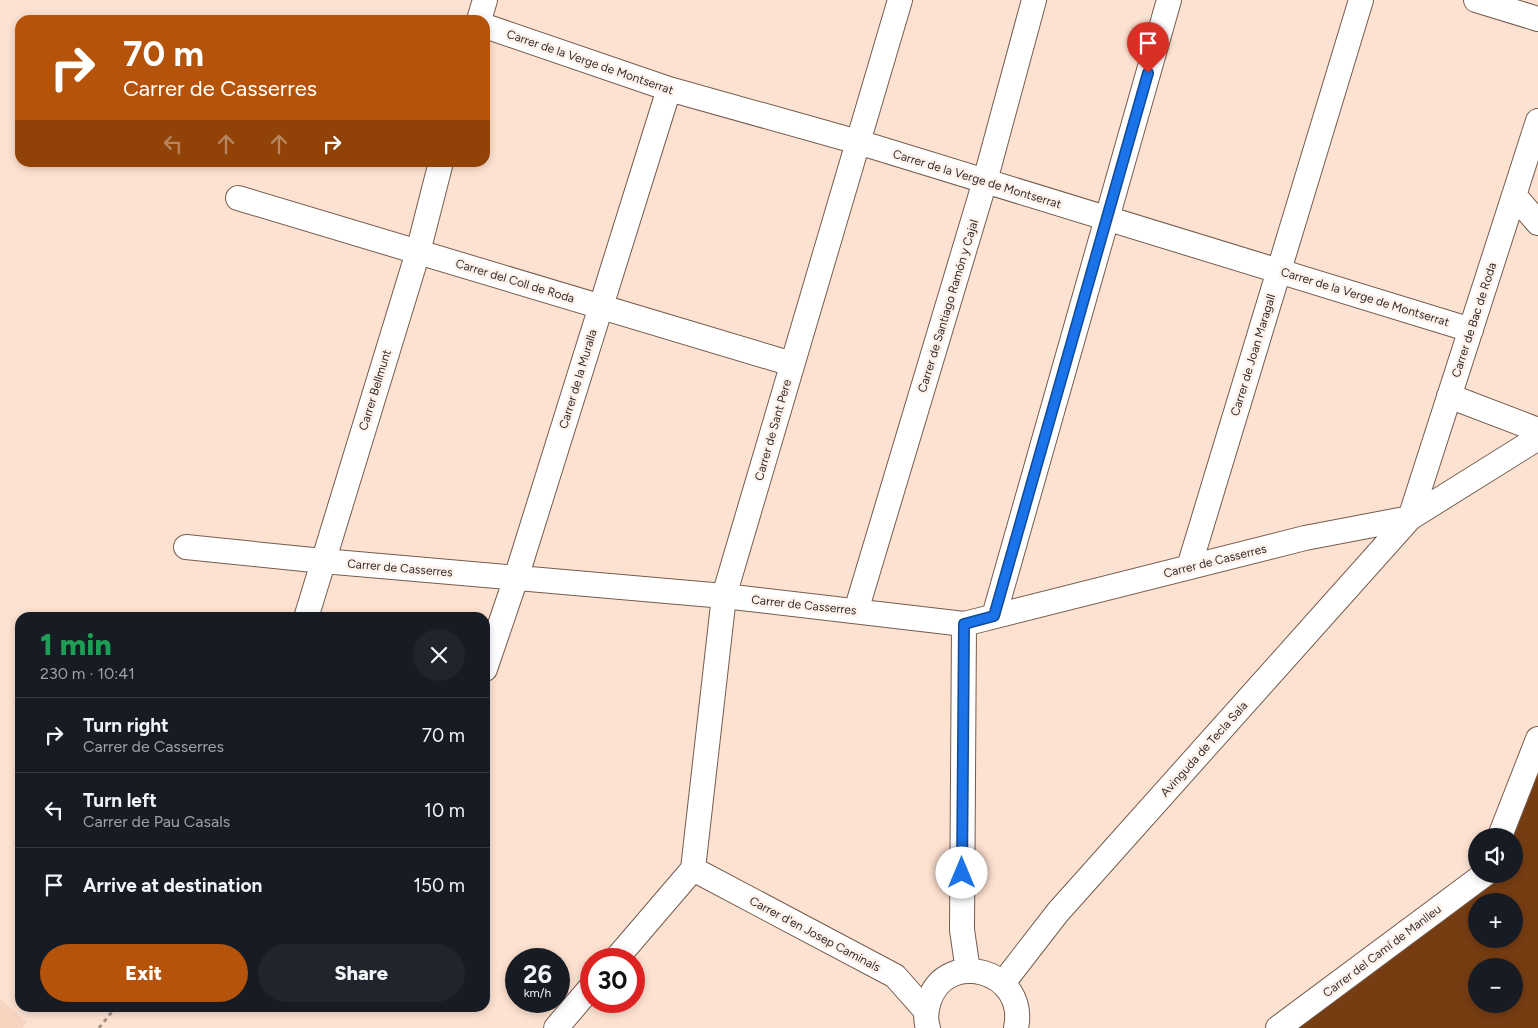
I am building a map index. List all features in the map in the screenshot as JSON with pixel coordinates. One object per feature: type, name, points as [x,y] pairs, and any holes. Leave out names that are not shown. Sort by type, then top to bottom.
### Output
[{"type":"street","points":[[480,15],[485,0]]},
{"type":"street","name":"Carrer de Sant Pere","points":[[693,869],[724,596],[900,0]]},
{"type":"street","name":"Carrer de Santiago Ramón y Cajal","points":[[856,611],[985,182],[1034,0]]},
{"type":"street","points":[[994,616],[1169,0]]},
{"type":"street","name":"Carrer de Joan Maragall","points":[[1189,567],[1361,0]]},
{"type":"street","points":[[1476,0],[1538,19]]},
{"type":"street","name":"Carrer de la Verge de Montserrat","points":[[490,28],[669,89],[858,142],[1471,330]]},
{"type":"street","name":"Carrer de la Muralla","points":[[490,654],[516,578],[669,89]]},
{"type":"street","name":"Carrer de Bac de Roda","points":[[1410,518],[1538,121]]},
{"type":"street","name":"Carrer Bellmunt","points":[[308,612],[418,252],[441,167]]},
{"type":"street","points":[[1514,194],[1538,223]]},
{"type":"street","name":"Carrer del Coll de Roda","points":[[238,198],[792,364]]},
{"type":"street","points":[[1449,396],[1538,430]]},
{"type":"street","points":[[1410,518],[1538,438]]},
{"type":"street","name":"Carrer de Casserres","points":[[186,547],[323,561],[724,596],[964,624],[1305,538],[1410,518]]},
{"type":"street","name":"Avinguda de Tecla Sala","points":[[1003,983],[1058,912],[1410,518]]},
{"type":"street","points":[[964,624],[962,930],[968,971]]},
{"type":"street","points":[[1503,828],[1538,739]]},
{"type":"street","points":[[625,948],[693,869]]},
{"type":"street","name":"Carrer d'en Josep Caminals","points":[[693,869],[895,976],[927,1019]]},
{"type":"street","name":"Carrer del Camí de Manlleu","points":[[1278,1028],[1473,883]]},
{"type":"street","points":[[927,1019],[931,996],[940,983],[953,975],[968,971],[986,973],[1008,988],[1016,1003],[1018,1018],[1016,1028]]},
{"type":"street","points":[[556,1028],[580,1001]]},
{"type":"path","points":[[99,1028],[112,1012]]},
{"type":"shaded area","points":[[0,999],[27,1022],[22,1028],[0,1028]]},
{"type":"building","points":[[1538,756],[1538,1028],[1297,1028],[1468,900],[1468,948],[1523,948],[1523,893],[1477,893],[1490,883],[1523,883],[1523,828],[1507,828]]},
{"type":"route","points":[[962,873],[964,624],[994,616],[1148,73]]}]
